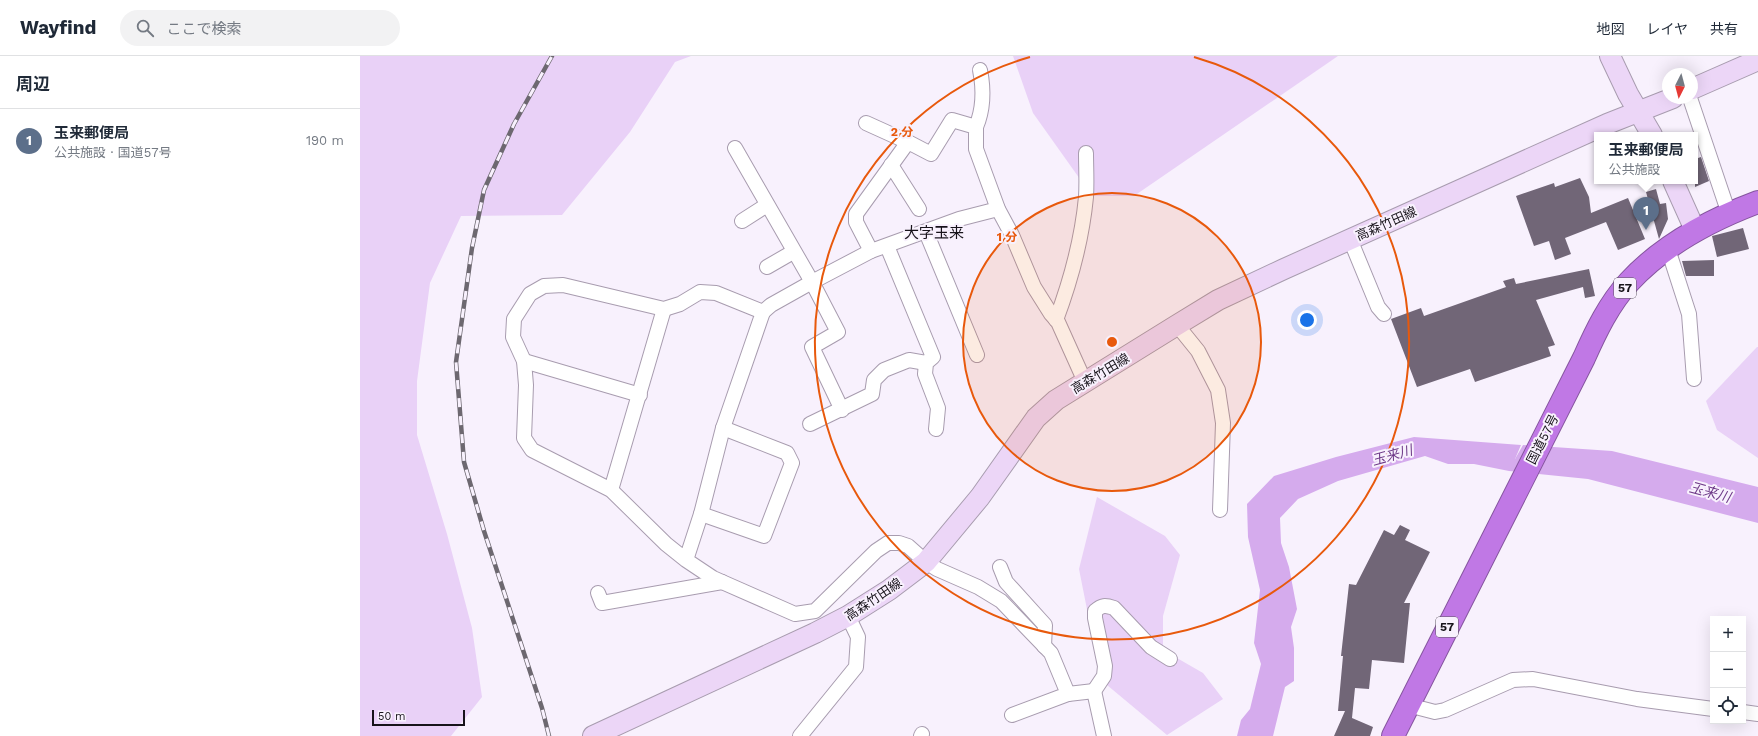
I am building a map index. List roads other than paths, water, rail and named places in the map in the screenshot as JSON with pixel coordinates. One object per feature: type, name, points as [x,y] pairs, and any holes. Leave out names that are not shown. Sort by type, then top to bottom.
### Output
[{"type":"highway","name":"国道57号","points":[[1397,734],[1408,705],[1597,330],[1614,302],[1629,283],[1646,266],[1695,230],[1758,202]]},
{"type":"main road","points":[[1610,56],[1628,94],[1650,132]]},
{"type":"main road","points":[[1698,87],[1758,60]]},
{"type":"main road","name":"高森竹田線","points":[[593,736],[815,634],[848,616],[889,590],[926,562],[980,497],[1036,418],[1056,400],[1177,324],[1218,300],[1350,239],[1607,124],[1639,113],[1662,103]]},
{"type":"main road","points":[[1674,184],[1695,230]]},
{"type":"street","points":[[980,70],[983,85],[983,99],[981,115],[976,127],[976,149],[998,209],[1012,235],[1034,287],[1056,320],[1085,382]]},
{"type":"street","points":[[1692,104],[1729,214]]},
{"type":"street","points":[[866,123],[931,154],[952,120],[976,127]]},
{"type":"street","points":[[871,251],[856,222],[856,214],[908,142]]},
{"type":"street","points":[[735,148],[793,252],[812,282],[838,332],[812,346],[842,410]]},
{"type":"street","points":[[1056,320],[1080,244],[1086,196],[1086,153]]},
{"type":"street","points":[[891,165],[919,209]]},
{"type":"street","points":[[742,221],[767,205]]},
{"type":"street","points":[[686,560],[701,514],[723,428],[763,312],[812,282],[871,251],[959,219],[998,209]]},
{"type":"street","points":[[926,232],[977,355]]},
{"type":"street","points":[[1350,239],[1378,307],[1384,314]]},
{"type":"street","points":[[887,246],[933,356],[926,363],[925,374],[938,408],[936,429]]},
{"type":"street","points":[[1668,249],[1689,314],[1694,379]]},
{"type":"street","points":[[766,267],[793,252]]},
{"type":"street","points":[[763,312],[716,293],[700,292],[680,304],[664,309],[563,285],[544,286],[530,294],[514,319],[513,338],[524,361],[526,386],[524,438],[532,450],[611,490],[666,544],[686,560],[722,582],[795,614],[815,611],[876,550],[888,543],[898,543],[908,546],[926,562],[937,569],[978,587],[1002,601],[1051,653],[1068,694]]},
{"type":"street","points":[[611,490],[664,309]]},
{"type":"street","points":[[1177,324],[1198,352],[1218,390],[1223,423],[1220,510]]},
{"type":"street","points":[[810,424],[842,410],[872,394],[874,380],[884,370],[909,360],[926,363]]},
{"type":"street","points":[[524,361],[640,395]]},
{"type":"street","points":[[701,514],[764,536],[792,463],[787,453],[723,428]]},
{"type":"street","points":[[1000,567],[1006,582],[1045,625],[1044,646]]},
{"type":"street","points":[[598,593],[602,602],[722,582]]},
{"type":"street","points":[[1104,736],[1094,691],[1104,676],[1105,666],[1095,618],[1095,611],[1101,606],[1106,605],[1114,608],[1151,647],[1170,659]]},
{"type":"street","points":[[800,736],[856,667],[858,637],[848,616]]},
{"type":"street","points":[[1408,705],[1435,712],[1445,710],[1496,686],[1513,680],[1532,679],[1637,699],[1710,709]]},
{"type":"street","points":[[1012,715],[1068,694],[1094,691]]},
{"type":"street","points":[[1746,712],[1758,714]]},
{"type":"water","name":"玉来川","points":[[1414,437],[1521,445],[1515,459],[1523,445],[1612,451],[1758,487],[1758,523],[1588,479],[1509,471],[1474,464],[1448,464],[1425,456],[1338,481],[1298,499],[1280,518],[1281,543],[1289,567],[1297,609],[1291,627],[1294,648],[1294,681],[1285,687],[1273,736],[1237,736],[1241,720],[1250,709],[1261,664],[1254,643],[1260,590],[1248,537],[1247,504],[1274,476],[1336,457]]},
{"type":"railway","points":[[549,736],[542,708],[484,531],[464,462],[456,362],[472,248],[484,190],[514,124],[552,56]]},
{"type":"place","name":"玉来郵便局","points":[[1646,230]]},
{"type":"district","name":"大字玉来","points":[[934,233]]}]
